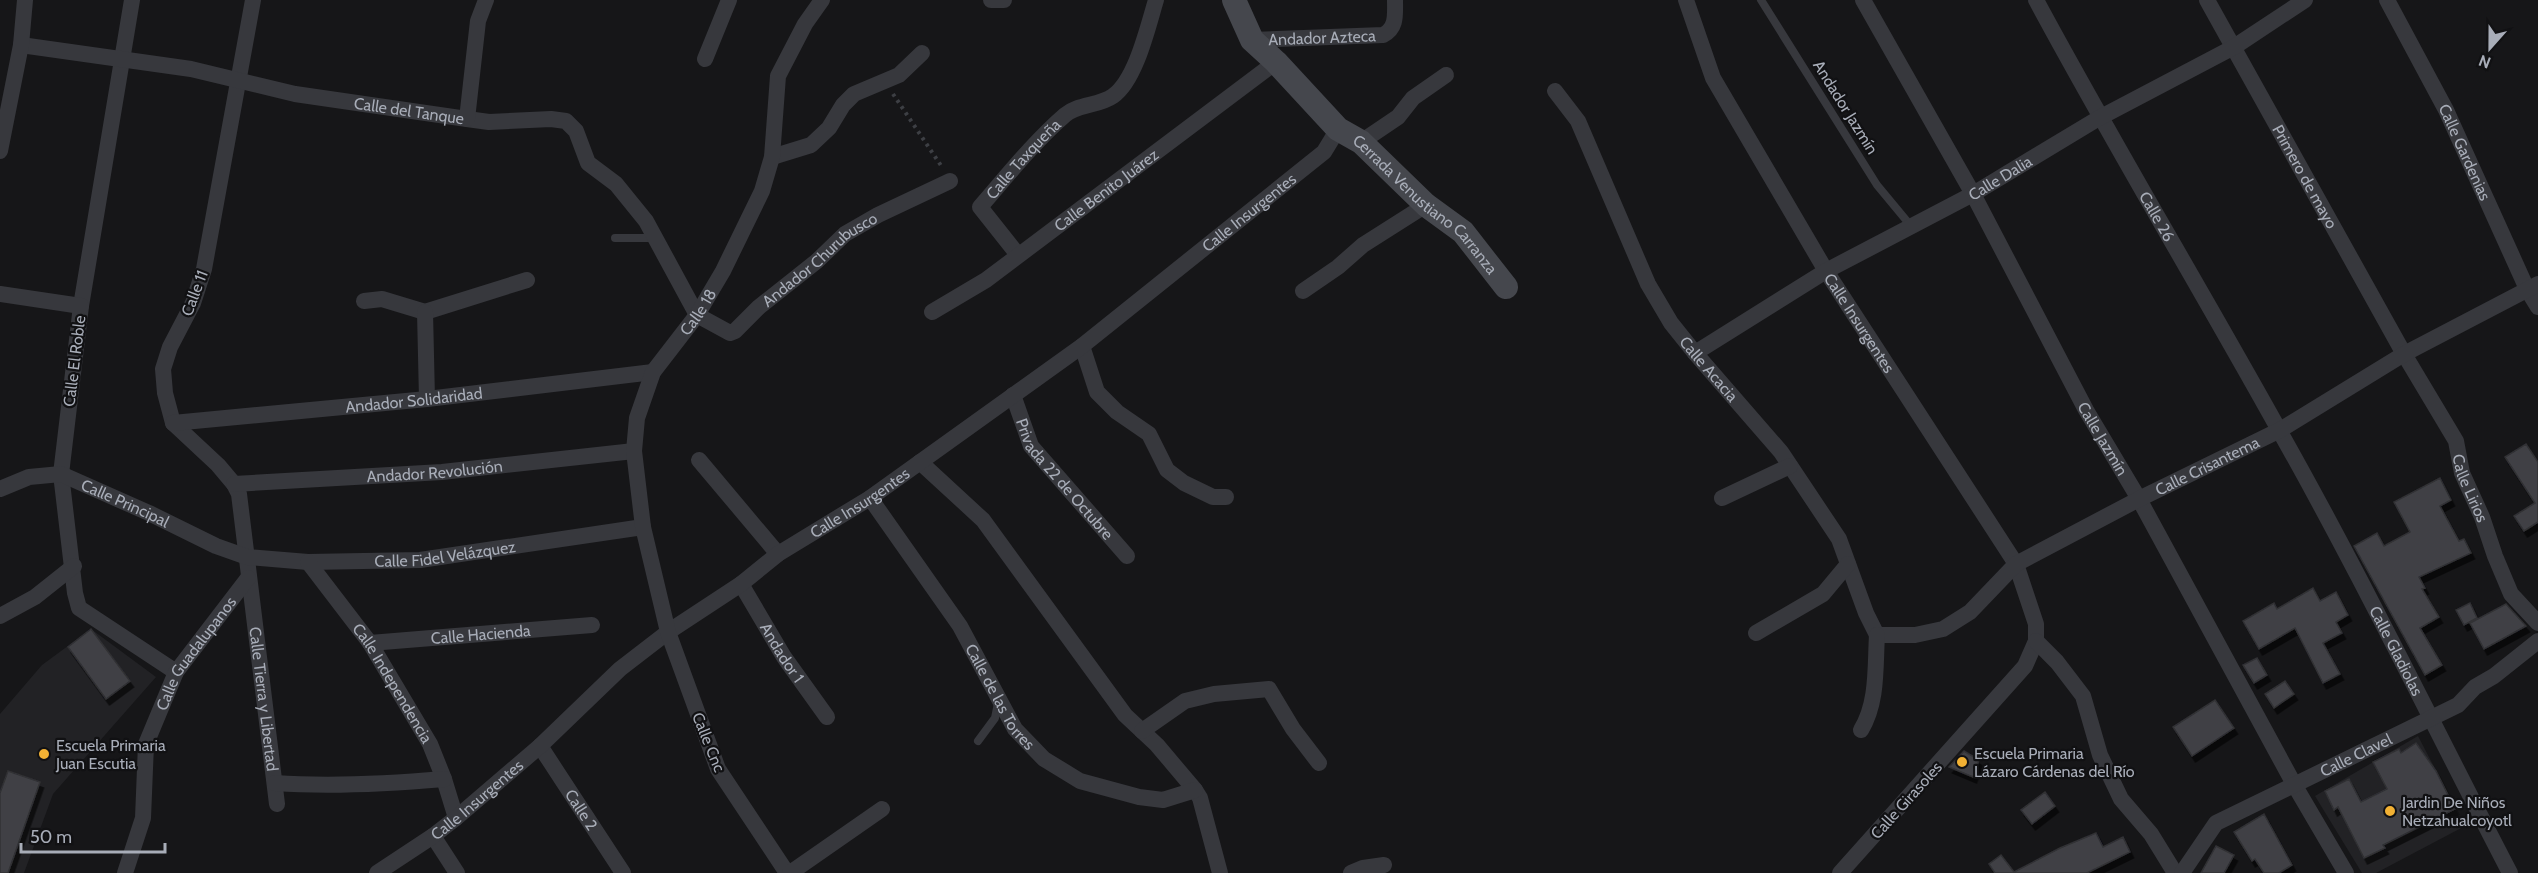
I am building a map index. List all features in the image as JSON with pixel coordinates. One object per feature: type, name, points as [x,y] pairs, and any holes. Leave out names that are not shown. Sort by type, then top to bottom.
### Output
[{"type":"street","points":[[0,151],[21,45],[25,0]]},
{"type":"street","name":"Calle El Roble","points":[[132,0],[81,306],[61,474],[74,566],[75,592],[79,608],[176,672]]},
{"type":"street","name":"Calle 11","points":[[173,423],[165,393],[163,369],[170,347],[192,303],[204,269],[253,0]]},
{"type":"street","points":[[468,119],[478,21],[486,0]]},
{"type":"street","points":[[705,59],[729,0]]},
{"type":"street","name":"Calle 18","points":[[668,632],[643,527],[634,451],[637,418],[652,372],[697,315],[723,271],[762,190],[772,157],[778,76],[805,24],[822,0]]},
{"type":"street","points":[[991,0],[1004,0]]},
{"type":"street","name":"Calle Taxqueña","points":[[1018,255],[980,207],[1028,152],[1067,113],[1113,96],[1127,77],[1141,51],[1156,0]]},
{"type":"street","points":[[1234,0],[1252,39]]},
{"type":"street","name":"Andador Azteca","points":[[1252,39],[1383,35],[1391,31],[1395,22],[1395,0]]},
{"type":"street","name":"Calle Insurgentes","points":[[1686,0],[1713,78],[1827,271],[2016,564],[2036,624],[2036,641]]},
{"type":"street","name":"Calle Jazmín","points":[[1863,0],[1973,194],[2086,410],[2139,499],[2295,786],[2346,873]]},
{"type":"street","name":"Calle 26","points":[[2036,0],[2099,118],[2280,430]]},
{"type":"street","name":"Primero de mayo","points":[[2207,0],[2404,354]]},
{"type":"street","name":"Calle Dalia","points":[[1695,353],[1827,271],[1973,194],[2099,118],[2234,47],[2305,0]]},
{"type":"street","name":"Calle Gardenias","points":[[2387,0],[2446,110],[2533,286],[2538,307]]},
{"type":"street","name":"Cerrada Venustiano Carranza","points":[[1252,39],[1338,129],[1361,142],[1426,205],[1463,232],[1506,287]]},
{"type":"street","name":"Calle del Tanque","points":[[21,45],[191,69],[295,94],[489,122],[551,119],[566,121],[576,131],[588,163],[616,184],[656,238],[697,315]]},
{"type":"street","points":[[772,157],[811,145],[828,128],[843,105],[854,94],[899,75],[922,53]]},
{"type":"street","name":"Calle Benito Juárez","points":[[932,312],[986,280],[1276,62]]},
{"type":"street","points":[[1361,142],[1398,117],[1413,98],[1446,75]]},
{"type":"street","name":"Calle Acacia","points":[[1555,91],[1578,121],[1648,284],[1671,323],[1790,466],[1839,539],[1866,613],[1878,635]]},
{"type":"street","name":"Calle Insurgentes","points":[[378,873],[456,818],[540,746],[620,669],[668,632],[741,584],[778,554],[870,498],[1082,346],[1324,152],[1338,129]]},
{"type":"street","name":"Andador Churubusco","points":[[697,315],[724,331],[735,331],[759,307],[817,261],[845,234],[878,215],[950,182]]},
{"type":"street","points":[[1303,291],[1338,267],[1363,245],[1426,205]]},
{"type":"street","points":[[364,301],[382,299],[425,312],[527,280]]},
{"type":"street","name":"Calle Crisantema","points":[[1878,635],[1915,635],[1943,629],[1970,612],[2016,564],[2139,499],[2280,430],[2404,354],[2533,286]]},
{"type":"street","points":[[0,294],[81,306]]},
{"type":"street","points":[[425,312],[427,399]]},
{"type":"street","points":[[1082,346],[1097,392],[1117,412],[1149,434],[1167,470],[1184,483],[1213,497],[1226,496]]},
{"type":"street","name":"Calle Lirios","points":[[2404,354],[2457,441],[2462,472],[2511,594],[2538,623]]},
{"type":"street","name":"Andador Solidaridad","points":[[173,423],[427,399],[652,372]]},
{"type":"street","name":"Privada 22 de Octubre","points":[[1013,395],[1030,446],[1127,556]]},
{"type":"street","points":[[173,423],[234,484],[239,494],[247,557]]},
{"type":"street","name":"Calle Gladiolas","points":[[2280,430],[2331,524],[2510,873]]},
{"type":"street","name":"Andador Revolución","points":[[234,484],[442,472],[634,451]]},
{"type":"street","points":[[699,460],[778,554]]},
{"type":"street","points":[[920,462],[983,520],[1125,715],[1179,770],[1195,790],[1200,798],[1220,873]]},
{"type":"street","points":[[1722,498],[1790,466]]},
{"type":"street","name":"Calle Principal","points":[[0,489],[29,477],[61,474],[216,546],[247,557]]},
{"type":"street","name":"Calle de las Torres","points":[[870,498],[960,626],[1015,729],[1044,759],[1080,782],[1139,797],[1163,800],[1195,790]]},
{"type":"street","name":"Calle Fidel Velázquez","points":[[247,557],[309,562],[420,560],[643,527]]},
{"type":"street","name":"Calle Tierra y Libertad","points":[[247,557],[277,804]]},
{"type":"street","name":"Calle Independencia","points":[[309,562],[370,643],[430,744],[456,818]]},
{"type":"street","points":[[1756,633],[1823,594],[1848,564]]},
{"type":"street","points":[[0,616],[35,597],[74,566]]},
{"type":"street","name":"Calle Guadalupanos","points":[[125,873],[143,818],[146,744],[176,672],[248,578]]},
{"type":"street","name":"Andador 1","points":[[741,584],[784,657],[827,717]]},
{"type":"street","name":"Calle Hacienda","points":[[370,643],[592,625]]},
{"type":"street","name":"Calle Cnc","points":[[668,632],[718,770],[789,873]]},
{"type":"street","points":[[1861,730],[1870,716],[1878,635]]},
{"type":"street","points":[[2036,641],[2057,662],[2083,696],[2100,754],[2121,799],[2151,834],[2175,873]]},
{"type":"street","name":"Calle Girasoles","points":[[1840,873],[2025,666],[2036,641]]},
{"type":"street","name":"Calle Clavel","points":[[2182,873],[2216,823],[2431,721],[2458,705],[2475,687],[2494,676],[2538,641]]},
{"type":"street","points":[[1142,731],[1185,701],[1214,694],[1269,689],[1293,729],[1319,763]]},
{"type":"street","name":"Calle 2","points":[[540,746],[623,873]]},
{"type":"street","points":[[275,783],[315,786],[360,785],[444,779]]},
{"type":"street","points":[[789,873],[882,809]]},
{"type":"street","points":[[433,836],[457,873]]},
{"type":"street","points":[[1351,873],[1363,868],[1384,865]]},
{"type":"lane","name":"Andador Jazmín","points":[[1761,0],[1877,185],[1911,226]]},
{"type":"lane","points":[[615,238],[656,238]]},
{"type":"lane","points":[[978,741],[995,718],[999,698]]},
{"type":"path","points":[[884,81],[934,152],[950,182]]},
{"type":"shaded area","name":"Escuela Primaria Juan Escutia","points":[[91,629],[156,677],[53,794],[24,873],[0,873],[0,714],[42,665]]},
{"type":"shaded area","name":"Jardin De Niños Netzahualcoyotl","points":[[2418,736],[2465,826],[2376,873],[2362,873],[2315,796]]},
{"type":"building","points":[[2526,444],[2538,462],[2538,522],[2524,531],[2514,516],[2535,503],[2505,457]]},
{"type":"building","points":[[2440,478],[2451,500],[2440,506],[2459,541],[2464,539],[2471,553],[2419,577],[2425,588],[2422,589],[2439,617],[2420,628],[2442,665],[2425,675],[2354,546],[2377,533],[2384,546],[2410,532],[2394,502]]},
{"type":"building","points":[[2313,588],[2320,601],[2336,592],[2348,615],[2336,622],[2342,633],[2323,643],[2340,674],[2323,683],[2295,628],[2259,649],[2243,621],[2274,603],[2277,609]]},
{"type":"building","points":[[2470,603],[2477,618],[2464,625],[2456,610]]},
{"type":"building","points":[[2506,604],[2526,626],[2484,649],[2470,623]]},
{"type":"building","points":[[91,629],[130,681],[106,699],[68,647]]},
{"type":"building","points":[[2257,658],[2267,675],[2254,683],[2243,665]]},
{"type":"building","points":[[2285,681],[2294,694],[2274,708],[2265,694]]},
{"type":"building","points":[[2215,700],[2234,728],[2192,756],[2173,727]]},
{"type":"building","name":"Jardin De Niños Netzahualcoyotl","points":[[2416,743],[2436,771],[2455,809],[2383,845],[2385,848],[2364,858],[2338,807],[2334,810],[2325,791],[2349,779],[2361,802],[2387,789],[2373,762],[2399,749],[2401,753]]},
{"type":"building","name":"Escuela Primaria Lázaro Cárdenas del Río","points":[[1964,751],[1979,760],[1973,777],[1949,767]]},
{"type":"building","points":[[8,771],[40,782],[8,873],[0,873],[0,793]]},
{"type":"building","points":[[2045,792],[2055,806],[2032,824],[2021,810]]},
{"type":"building","points":[[2264,814],[2292,865],[2279,873],[2264,873],[2255,859],[2252,861],[2234,832]]},
{"type":"building","points":[[2096,833],[2103,847],[2123,837],[2130,852],[2087,873],[1995,873],[1989,864],[2001,855],[2014,872],[2060,848]]},
{"type":"building","points":[[2216,846],[2234,855],[2224,873],[2201,873]]},
{"type":"place","name":"Escuela Primaria Juan Escutia","points":[[44,754]]},
{"type":"place","name":"Escuela Primaria Lázaro Cárdenas del Río","points":[[1962,762]]},
{"type":"place","name":"Jardin De Niños Netzahualcoyotl","points":[[2390,811]]}]
